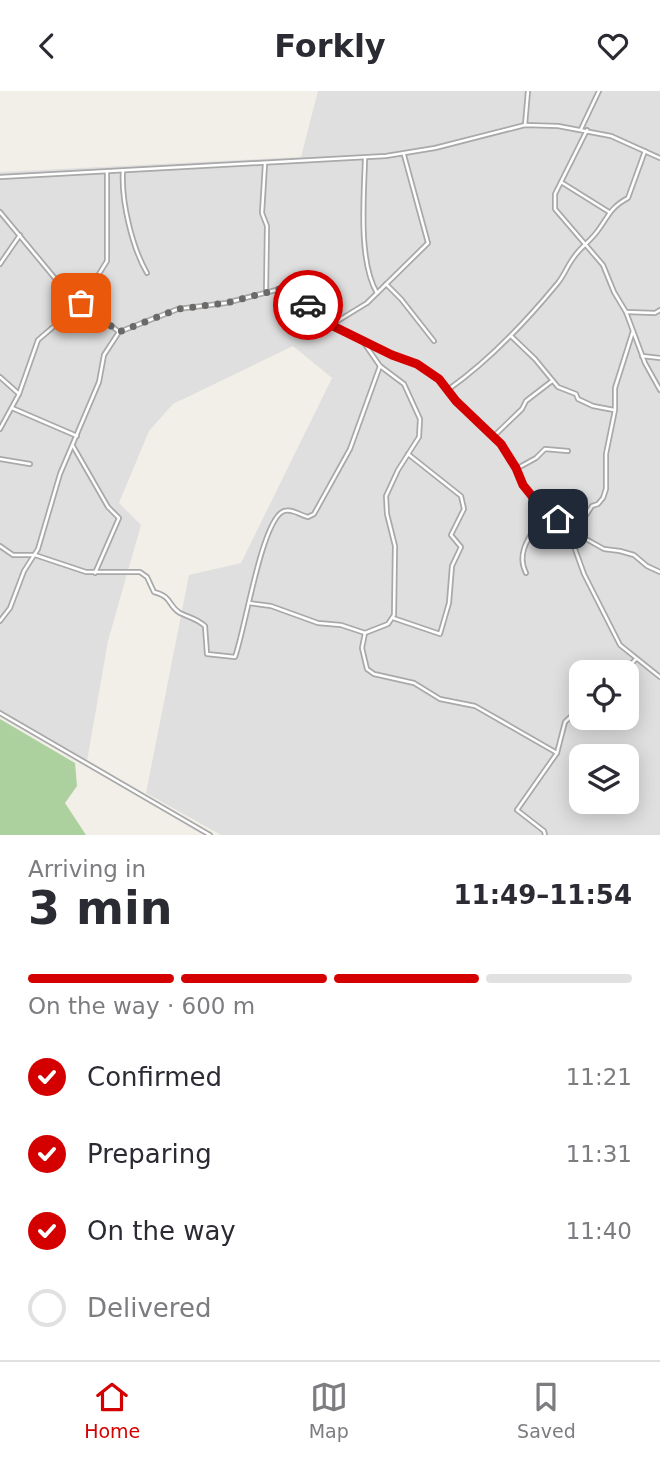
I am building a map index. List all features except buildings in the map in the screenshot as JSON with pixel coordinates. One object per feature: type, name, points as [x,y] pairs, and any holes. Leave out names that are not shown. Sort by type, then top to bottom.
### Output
[{"type":"street","points":[[525,125],[528,91]]},
{"type":"street","points":[[581,129],[599,91]]},
{"type":"street","points":[[0,177],[404,155],[525,125],[587,130],[622,140],[660,158]]},
{"type":"street","points":[[587,130],[555,194],[555,209],[603,265],[626,312],[642,356],[660,390]]},
{"type":"street","points":[[449,389],[478,369],[535,312],[609,212],[629,195],[645,151]]},
{"type":"street","points":[[331,325],[367,303],[428,243],[404,155]]},
{"type":"street","points":[[365,157],[363,226],[370,277],[377,293]]},
{"type":"street","points":[[265,164],[262,213],[267,233],[266,292]]},
{"type":"street","points":[[122,171],[133,244],[147,273]]},
{"type":"street","points":[[0,429],[19,394],[38,340],[81,303],[107,261],[107,172]]},
{"type":"street","points":[[561,182],[609,212]]},
{"type":"street","points":[[0,212],[58,282],[119,332]]},
{"type":"street","points":[[0,264],[20,235]]},
{"type":"street","points":[[386,284],[434,341]]},
{"type":"street","points":[[0,621],[10,608],[24,571],[35,555],[53,494],[99,382],[104,355],[119,332],[178,309],[226,303],[280,289],[295,292],[331,325],[400,359],[417,364],[439,379],[456,401],[501,444],[523,485],[545,511],[604,549],[634,555],[660,572]]},
{"type":"street","points":[[626,312],[654,313],[660,310]]},
{"type":"street","points":[[633,331],[615,388],[615,410],[606,454],[606,489],[603,498],[583,520],[575,549],[584,574],[617,640],[660,677]]},
{"type":"street","points":[[511,336],[535,359],[559,389],[576,394],[578,399],[593,406],[615,410]]},
{"type":"street","points":[[249,603],[271,606],[318,623],[341,625],[365,633],[388,624],[393,618],[395,546],[385,505],[390,486],[419,437],[419,414],[404,384],[380,366],[362,340]]},
{"type":"street","points":[[642,356],[660,358]]},
{"type":"street","points":[[0,546],[13,555],[35,555],[95,573],[129,570],[144,574],[154,592],[166,595],[177,611],[193,617],[205,626],[206,653],[235,657],[258,565],[274,521],[287,510],[308,517],[314,514],[350,449],[380,366]]},
{"type":"street","points":[[0,377],[19,394]]},
{"type":"street","points":[[493,437],[521,411],[526,401],[552,380]]},
{"type":"street","points":[[12,408],[77,437]]},
{"type":"street","points":[[73,446],[108,507],[119,518],[95,573]]},
{"type":"street","points":[[516,468],[536,458],[545,449],[568,451]]},
{"type":"street","points":[[393,618],[440,634],[449,603],[453,565],[461,548],[451,535],[464,509],[461,496],[408,454]]},
{"type":"street","points":[[0,459],[30,464]]},
{"type":"street","points":[[526,573],[521,559],[522,551],[545,511]]},
{"type":"street","points":[[365,633],[362,648],[369,672],[414,683],[440,699],[475,706],[556,753]]},
{"type":"street","points":[[0,713],[210,835]]},
{"type":"street","points":[[545,835],[544,831],[517,810],[556,753],[565,722],[569,718]]},
{"type":"shaded area","points":[[318,91],[660,91],[660,835],[221,835],[146,793],[189,575],[241,563],[332,378],[293,346],[173,404],[149,431],[119,503],[141,525],[108,641],[87,761],[0,712],[0,172],[301,157]]},
{"type":"green space","points":[[0,719],[75,763],[77,786],[65,803],[86,835],[0,835]]},
{"type":"way so far","points":[[81,303],[119,332],[178,309],[226,303],[280,289],[295,292],[308,305]]},
{"type":"route","points":[[308,305],[331,325],[400,359],[417,364],[439,379],[456,401],[501,444],[523,485],[540,506],[558,519]]}]
